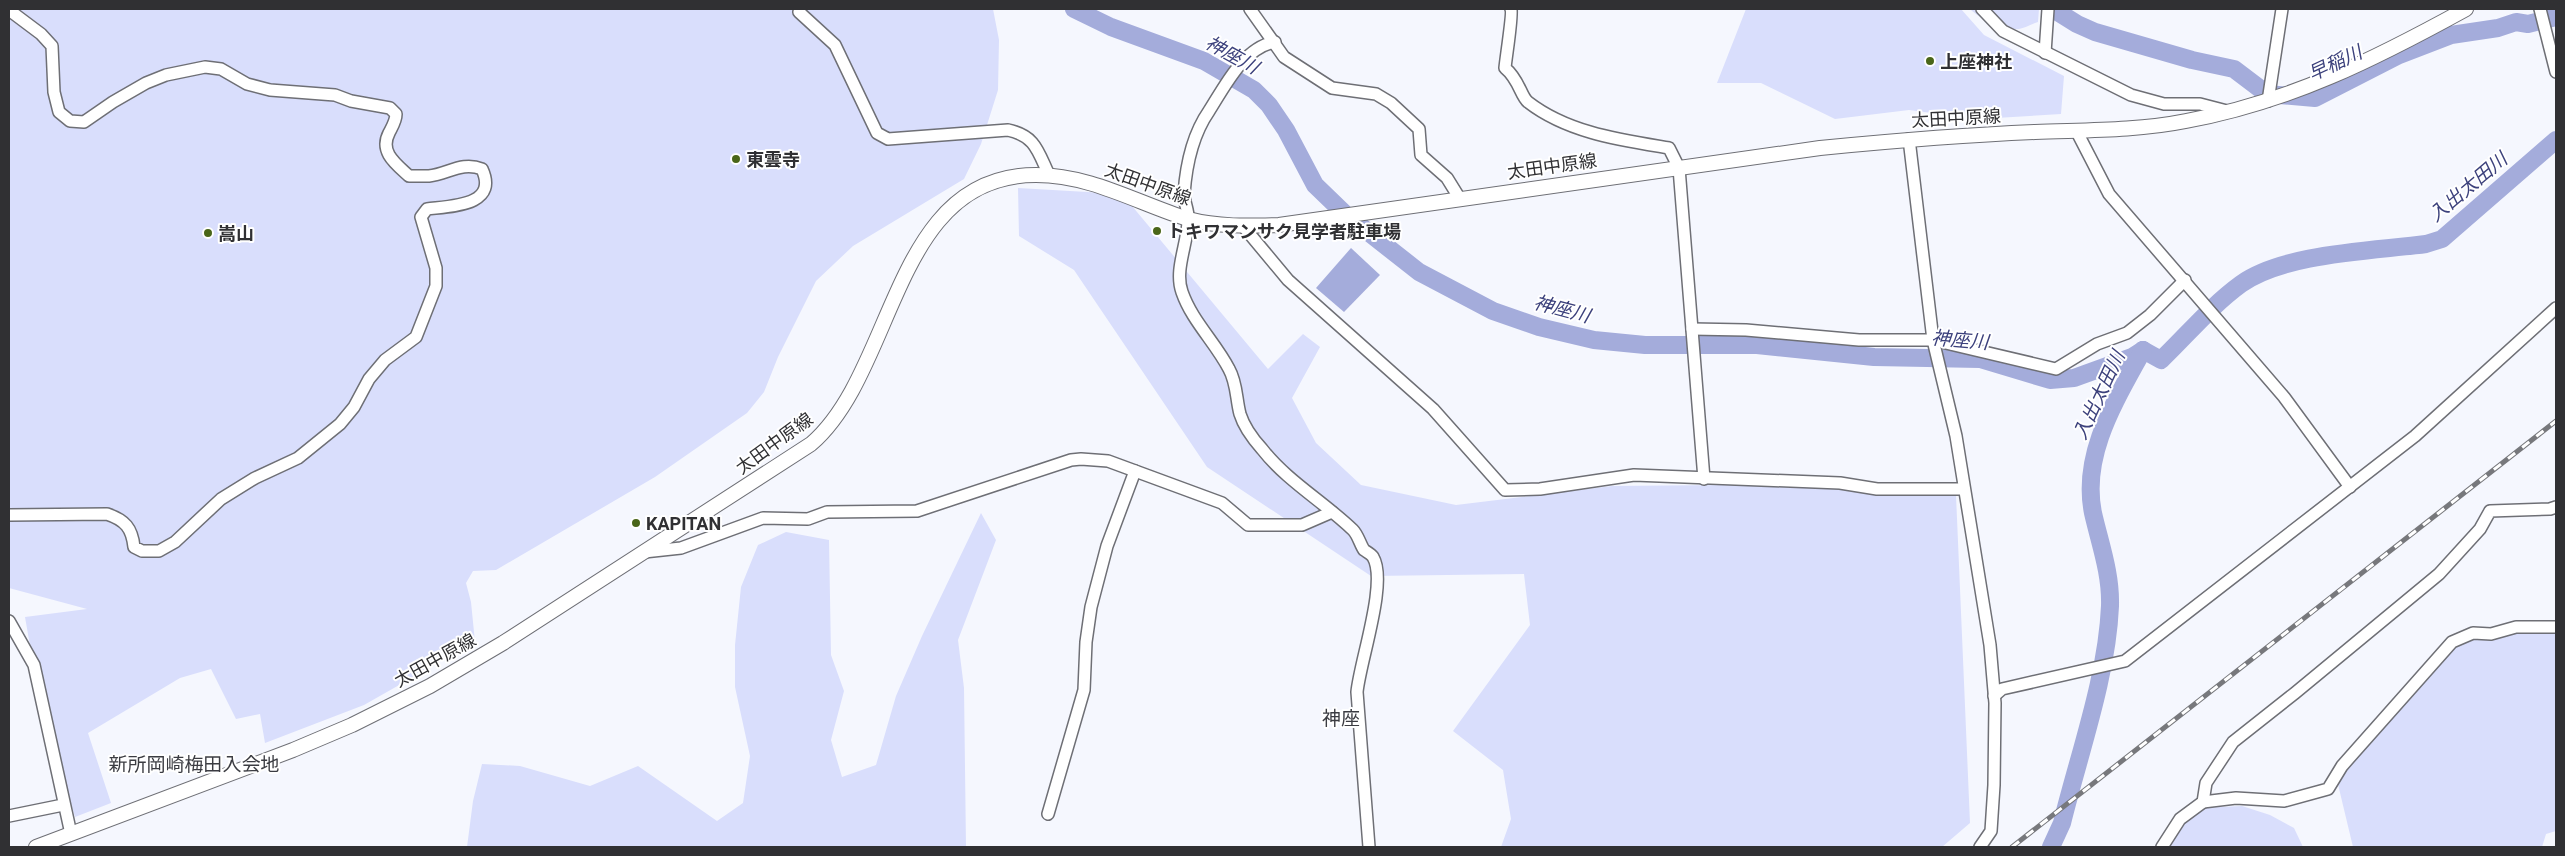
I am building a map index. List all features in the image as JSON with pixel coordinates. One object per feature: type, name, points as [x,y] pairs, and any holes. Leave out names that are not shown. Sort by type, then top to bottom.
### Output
[{"type":"main road","name":"太田中原線","points":[[36,847],[352,726],[446,676],[803,450],[824,433],[853,391],[910,265],[932,228],[959,200],[985,184],[1008,178],[1049,176],[1080,179],[1189,219],[1243,226],[1278,224],[1820,148],[1909,139],[2143,128],[2188,121],[2268,101],[2313,86],[2371,60],[2466,9]]},
{"type":"street","points":[[800,9],[799,12],[835,45],[877,133],[888,139],[1008,130],[1022,133],[1034,142],[1049,176]]},
{"type":"street","points":[[1250,9],[1276,42],[1284,57],[1332,88],[1376,94],[1391,103],[1419,129],[1422,155],[1447,178],[1460,199]]},
{"type":"street","points":[[1511,9],[1513,14],[1507,38],[1505,68],[1515,76],[1526,101],[1564,121],[1603,137],[1669,148],[1679,168],[1704,479]]},
{"type":"street","points":[[1982,9],[2003,31],[2131,95],[2164,104],[2200,104],[2227,111]]},
{"type":"street","points":[[2045,53],[2048,9]]},
{"type":"street","points":[[2268,101],[2282,9]]},
{"type":"street","points":[[2540,9],[2556,72]]},
{"type":"street","points":[[9,10],[41,34],[52,46],[54,92],[58,112],[70,121],[84,122],[113,102],[166,75],[205,67],[221,69],[247,84],[270,90],[335,95],[351,101],[390,108],[396,114],[396,118],[387,137],[386,149],[390,158],[409,176],[430,176],[462,166],[474,166],[482,169],[487,178],[486,189],[478,198],[460,205],[427,209],[421,217],[436,268],[436,286],[416,337],[385,360],[369,379],[354,407],[340,424],[298,458],[255,478],[221,499],[175,542],[159,551],[142,551],[134,547],[130,528],[121,519],[107,514],[9,515]]},
{"type":"street","points":[[1276,42],[1264,44],[1251,53],[1232,76],[1203,120],[1189,160],[1184,196],[1189,219],[1180,275],[1180,289],[1188,309],[1230,370],[1240,413],[1248,430],[1270,457],[1355,532],[1364,549],[1373,558],[1376,570],[1377,597],[1359,671],[1357,692],[1369,847]]},
{"type":"street","points":[[2077,132],[2109,194],[2284,397],[2350,487]]},
{"type":"street","points":[[1909,139],[1933,340],[1956,436],[1990,644],[1994,696],[1991,831],[1980,847]]},
{"type":"street","points":[[1243,226],[1288,280],[1433,408],[1505,490],[1540,490],[1634,475],[1830,482],[1877,490],[1964,489]]},
{"type":"street","points":[[1692,329],[1746,330],[1859,340],[1933,340],[2056,369],[2097,344],[2126,333],[2150,315],[2184,280]]},
{"type":"street","points":[[1994,696],[2002,689],[2125,661],[2415,436],[2556,308]]},
{"type":"street","points":[[644,552],[681,548],[763,518],[808,519],[828,512],[917,511],[931,508],[1072,460],[1108,461],[1222,503],[1248,525],[1302,525],[1332,512]]},
{"type":"street","points":[[1048,814],[1084,690],[1086,642],[1091,607],[1107,546],[1135,471]]},
{"type":"street","points":[[2203,802],[2206,782],[2233,742],[2439,574],[2480,529],[2490,512],[2550,509],[2556,507]]},
{"type":"street","points":[[9,621],[34,665],[71,834]]},
{"type":"street","points":[[2162,847],[2180,819],[2203,802],[2236,798],[2284,801],[2328,789],[2342,766],[2452,642],[2473,633],[2490,634],[2516,627],[2556,627]]},
{"type":"street","points":[[9,816],[64,805]]},
{"type":"shaded area","points":[[9,9],[993,9],[999,40],[998,90],[981,144],[964,179],[853,246],[816,281],[778,357],[764,392],[747,413],[655,477],[496,570],[473,571],[466,583],[471,602],[475,642],[364,705],[265,743],[260,714],[236,719],[211,669],[180,678],[88,733],[111,803],[75,817],[40,703],[25,617],[87,609],[9,588]]},
{"type":"shaded area","points":[[1746,9],[1961,9],[1984,35],[2064,76],[2061,114],[1979,119],[1909,110],[1835,119],[1761,83],[1717,83]]},
{"type":"shaded area","points":[[1970,9],[2039,9],[2038,22],[2019,29],[2006,28],[1986,20]]},
{"type":"shaded area","points":[[1018,188],[1122,194],[1268,369],[1303,334],[1320,347],[1292,398],[1316,443],[1361,485],[1456,505],[1612,486],[1844,484],[1956,495],[1970,823],[1942,847],[1501,847],[1511,819],[1503,770],[1453,731],[1530,625],[1524,574],[1371,576],[1207,467],[1074,270],[1019,236]]},
{"type":"shaded area","points":[[1351,248],[1380,275],[1344,312],[1316,288]]},
{"type":"shaded area","points":[[981,513],[996,540],[958,640],[964,688],[966,847],[467,847],[473,801],[482,764],[520,766],[590,786],[638,766],[717,821],[743,803],[750,756],[735,687],[735,645],[741,587],[758,545],[786,532],[829,540],[831,655],[844,691],[831,740],[842,777],[876,765],[896,696],[922,636]]},
{"type":"shaded area","points":[[2541,627],[2556,633],[2556,831],[2546,834],[2542,847],[2353,847],[2336,776],[2452,642]]},
{"type":"shaded area","points":[[2242,806],[2270,815],[2294,828],[2303,847],[2158,847],[2197,808]]},
{"type":"waterway","name":"神座川","points":[[1074,9],[1111,27],[1204,61],[1254,90],[1269,105],[1286,130],[1315,185],[1344,213],[1419,272],[1493,311],[1539,327],[1594,340],[1645,345],[1757,345],[1874,357],[1980,359],[2050,380],[2074,378],[2132,357],[2143,350]]},
{"type":"waterway","name":"早稲川","points":[[2053,9],[2077,24],[2095,32],[2192,60],[2234,69],[2267,94],[2315,98],[2399,55],[2451,35],[2498,28],[2516,22],[2528,24],[2556,17]]},
{"type":"waterway","name":"入出太田川","points":[[2143,350],[2161,360],[2230,292],[2259,274],[2281,266],[2330,255],[2426,244],[2442,239],[2556,140]]},
{"type":"waterway","name":"入出太田川","points":[[2051,847],[2062,823],[2091,715],[2104,660],[2108,633],[2109,582],[2093,513],[2092,470],[2103,428],[2143,350]]},
{"type":"railway","points":[[2012,847],[2556,421]]},
{"type":"place","name":"上座神社","points":[[1930,61]]},
{"type":"place","name":"東雲寺","points":[[736,159]]},
{"type":"place","name":"トキワマンサク見学者駐車場","points":[[1157,231]]},
{"type":"place","name":"嵩山","points":[[208,233]]},
{"type":"place","name":"KAPITAN","points":[[636,523]]},
{"type":"district","name":"神座","points":[[1341,718]]},
{"type":"district","name":"新所岡崎梅田入会地","points":[[194,764]]}]
